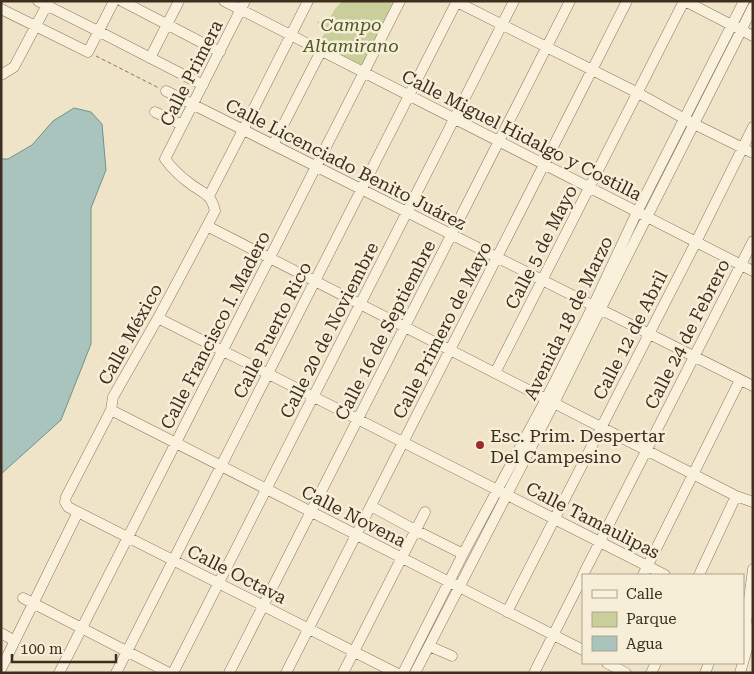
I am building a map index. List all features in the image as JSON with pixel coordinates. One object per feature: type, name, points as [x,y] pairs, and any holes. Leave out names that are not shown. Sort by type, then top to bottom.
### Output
[{"type":"street","points":[[1,9],[88,52],[114,1]]},
{"type":"street","points":[[122,1],[220,52]]},
{"type":"street","points":[[150,58],[179,1]]},
{"type":"street","name":"Calle Miguel Hidalgo y Costilla","points":[[224,1],[243,6],[321,51],[753,271]]},
{"type":"street","points":[[209,196],[308,1]]},
{"type":"street","name":"Calle Francisco I. Madero","points":[[59,673],[400,1]]},
{"type":"street","name":"Calle 20 de Noviembre","points":[[171,673],[514,1]]},
{"type":"street","name":"Calle 16 de Septiembre","points":[[229,673],[570,1]]},
{"type":"street","name":"Calle Primero de Mayo","points":[[286,673],[628,1]]},
{"type":"street","points":[[684,1],[753,36]]},
{"type":"street","name":"Calle 5 de Mayo","points":[[495,373],[684,1]]},
{"type":"street","name":"Avenida 18 de Marzo","points":[[737,28],[744,1]]},
{"type":"street","points":[[456,2],[753,153]]},
{"type":"street","name":"Calle Puerto Rico","points":[[116,673],[456,2]]},
{"type":"street","points":[[1,75],[14,67],[36,26],[45,3],[203,85]]},
{"type":"street","name":"Calle Primera","points":[[209,196],[188,182],[165,159],[243,6]]},
{"type":"street","name":"Avenida 18 de Marzo","points":[[403,673],[507,495],[550,401],[642,215],[737,28],[753,7]]},
{"type":"street","points":[[273,145],[321,51]]},
{"type":"street","name":"Calle Licenciado Benito Juárez","points":[[166,91],[753,386]]},
{"type":"street","points":[[155,112],[182,125]]},
{"type":"street","name":"Calle 12 de Abril","points":[[507,612],[753,127]]},
{"type":"street","name":"Calle México","points":[[65,502],[111,410],[113,397],[158,318],[215,210],[209,196]]},
{"type":"street","points":[[207,226],[736,496],[753,502]]},
{"type":"street","name":"Calle 24 de Febrero","points":[[584,574],[753,241]]},
{"type":"street","name":"Calle Tamaulipas","points":[[158,318],[600,542],[645,571],[660,574]]},
{"type":"street","points":[[645,571],[740,380]]},
{"type":"street","name":"Avenida 18 de Marzo","points":[[415,673],[429,646],[454,585],[463,554],[550,401]]},
{"type":"street","name":"Calle Novena","points":[[111,410],[582,650]]},
{"type":"street","points":[[699,574],[736,496]]},
{"type":"street","name":"Calle Octava","points":[[65,502],[68,507],[396,673]]},
{"type":"street","points":[[370,506],[463,554]]},
{"type":"street","points":[[1,669],[4,657],[15,640],[78,512]]},
{"type":"street","points":[[343,673],[424,512]]},
{"type":"street","points":[[744,656],[753,570]]},
{"type":"street","name":"Calle 24 de Febrero","points":[[534,673],[582,577]]},
{"type":"street","points":[[23,598],[171,673]]},
{"type":"street","points":[[744,656],[750,646],[753,628]]},
{"type":"street","points":[[1,633],[15,640]]},
{"type":"street","points":[[429,646],[452,656]]},
{"type":"street","points":[[609,664],[626,673]]},
{"type":"path","points":[[88,52],[166,91]]},
{"type":"green space","name":"Campo Altamirano","points":[[342,1],[397,1],[363,70],[317,47],[325,32],[317,22],[329,19]]},
{"type":"water","points":[[74,108],[91,112],[102,124],[106,170],[91,208],[91,344],[61,420],[1,474],[1,159],[8,159],[32,145],[53,121]]},
{"type":"place","name":"Esc. Prim. Despertar Del Campesino","points":[[480,445]]}]
